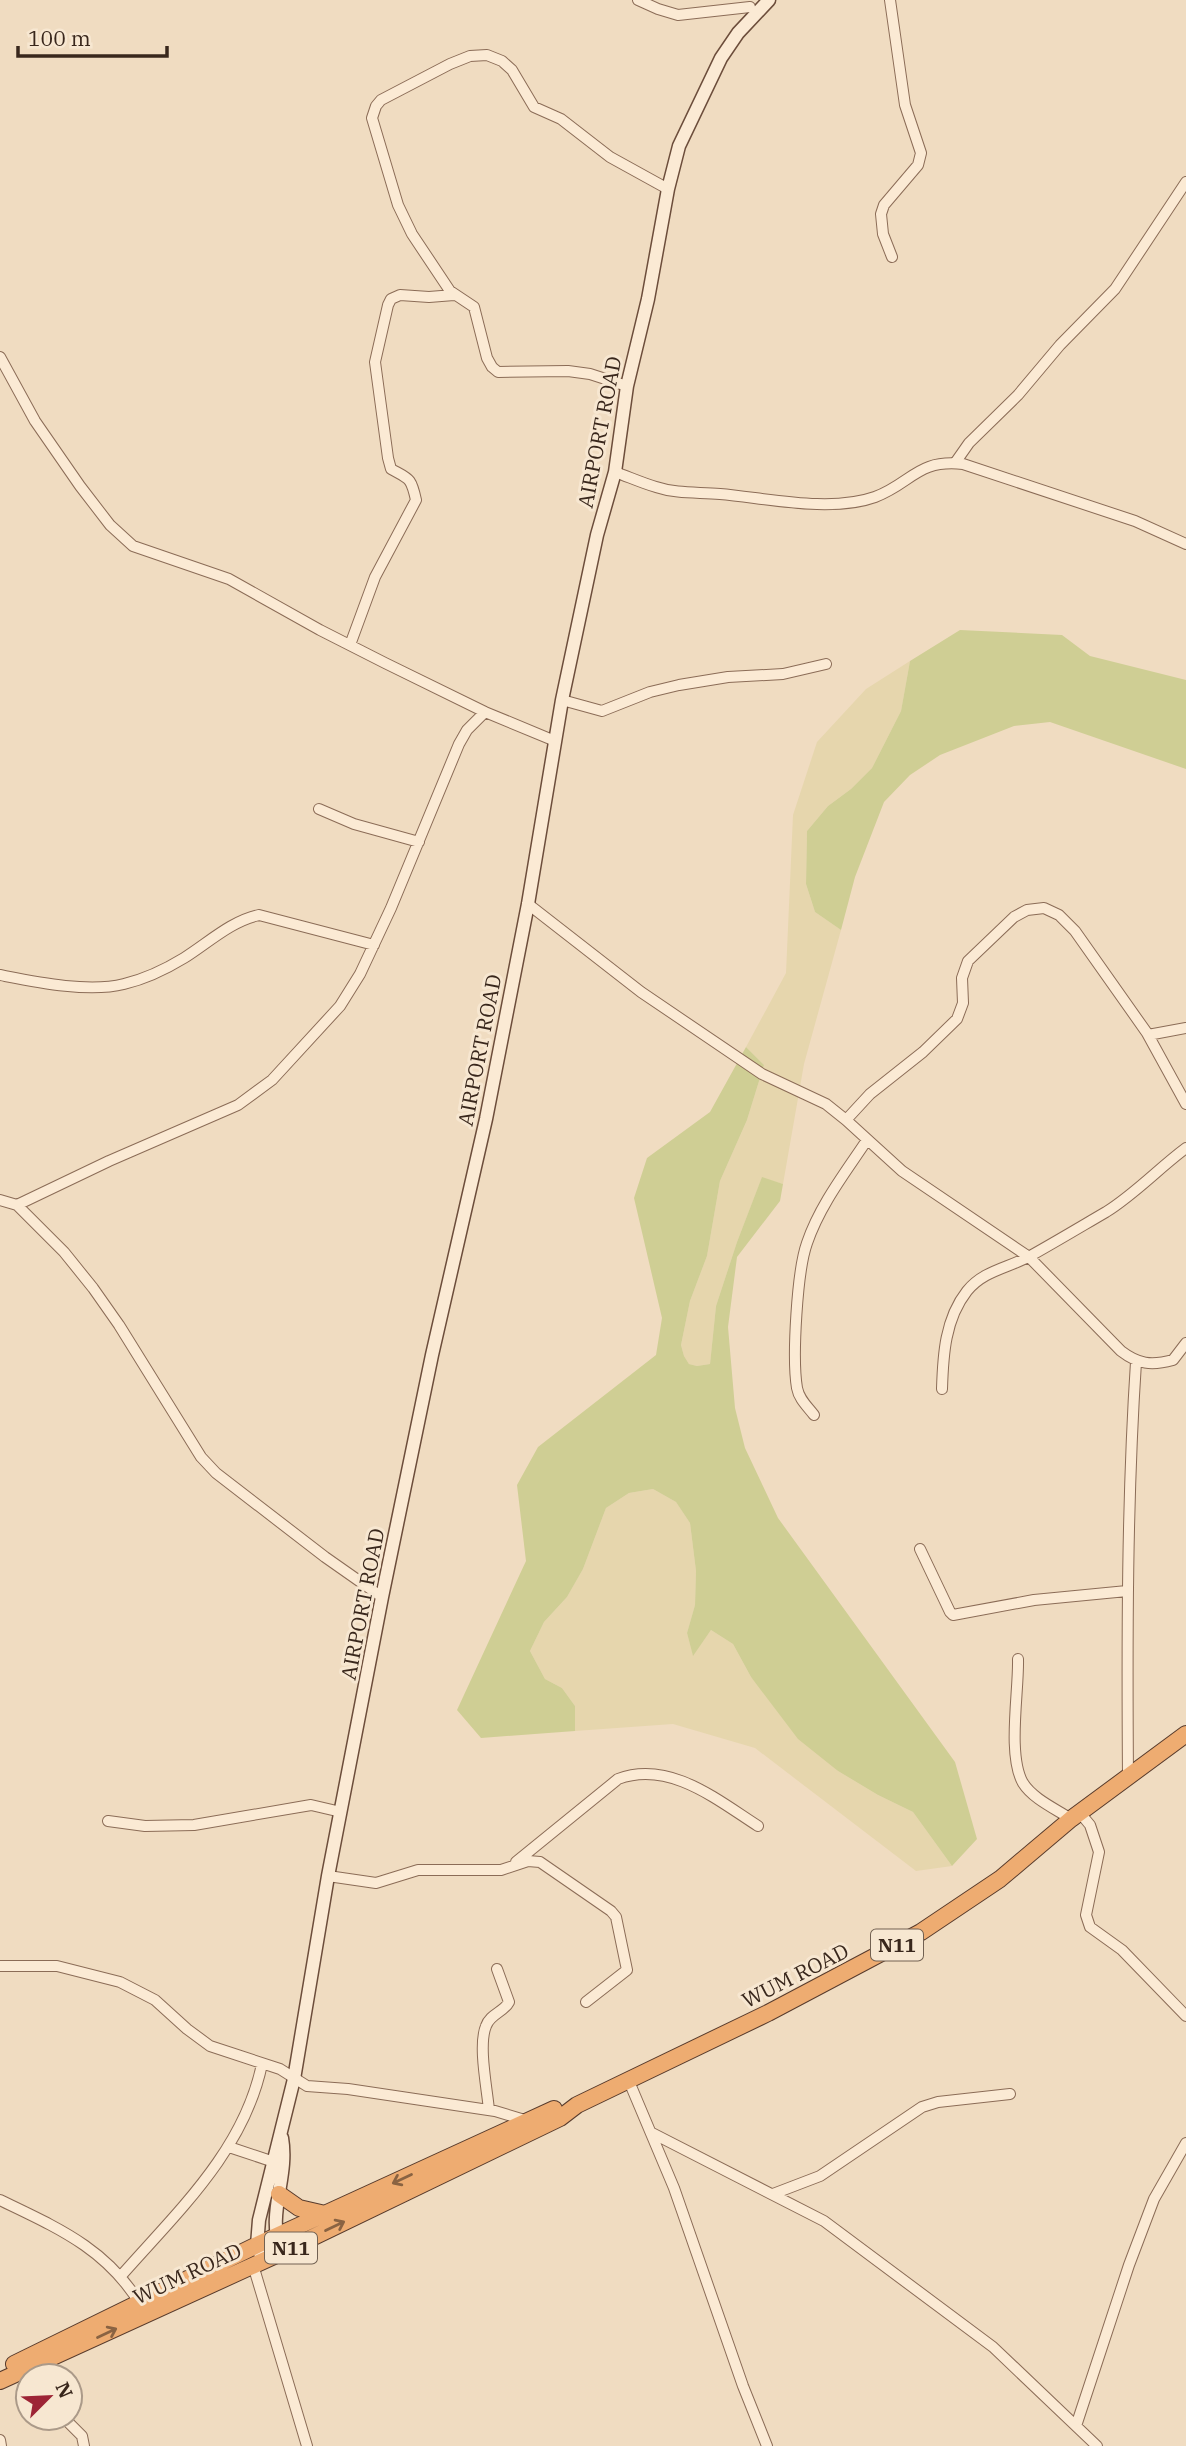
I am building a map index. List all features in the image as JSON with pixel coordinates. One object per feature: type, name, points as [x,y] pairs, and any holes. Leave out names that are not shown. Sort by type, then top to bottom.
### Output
[{"type":"highway","name":"WUM ROAD","points":[[278,2244],[560,2118],[577,2105],[768,2013],[921,1932],[1000,1879],[1075,1816],[1186,1734]]},
{"type":"highway","name":"WUM ROAD","points":[[41,2362],[143,2308],[257,2257],[324,2214],[555,2109],[577,2105]]},
{"type":"highway","points":[[279,2194],[299,2208],[324,2214]]},
{"type":"main road","name":"AIRPORT ROAD","points":[[257,2257],[259,2220],[294,2079],[328,1876],[382,1597],[432,1355],[486,1119],[528,904],[562,700],[597,536],[615,472],[626,386],[648,299],[668,189],[679,146],[721,58],[738,33],[769,0]]},
{"type":"main road","name":"AIRPORT ROAD","points":[[278,2244],[279,2194],[285,2155],[281,2130]]},
{"type":"street","points":[[638,0],[678,15],[751,3]]},
{"type":"street","points":[[890,0],[905,104],[921,153],[918,165],[884,205],[880,214],[883,234],[892,257]]},
{"type":"street","points":[[738,33],[751,3]]},
{"type":"street","points":[[626,386],[590,374],[568,371],[498,372],[492,367],[487,358],[474,307],[454,295],[412,234],[398,205],[372,118],[376,106],[382,100],[450,64],[480,54],[502,61],[512,69],[534,107],[561,119],[610,157],[668,189]]},
{"type":"street","points":[[955,463],[969,443],[1018,395],[1060,345],[1115,289],[1186,182]]},
{"type":"street","points":[[350,645],[375,577],[416,500],[410,479],[391,468],[388,458],[375,362],[388,305],[391,299],[400,295],[454,295]]},
{"type":"street","points":[[0,357],[35,421],[103,515],[127,541],[148,553],[229,579],[350,645],[485,712],[555,741]]},
{"type":"street","points":[[615,472],[657,488],[685,492],[801,503],[852,502],[875,497],[933,464],[955,463],[1087,504],[1135,521],[1186,544]]},
{"type":"street","points":[[562,700],[602,711],[650,692],[678,685],[728,677],[783,674],[826,664]]},
{"type":"street","points":[[18,1205],[108,1161],[238,1105],[272,1080],[341,1006],[360,974],[459,744],[467,730],[485,712]]},
{"type":"street","points":[[319,809],[354,824],[419,842]]},
{"type":"street","points":[[528,904],[641,992],[762,1074],[826,1104],[846,1119],[902,1171],[1029,1257],[1121,1351],[1136,1362],[1172,1360],[1186,1343]]},
{"type":"street","points":[[846,1119],[870,1094],[931,1045],[957,1019],[963,1003],[962,978],[968,961],[1014,916],[1027,910],[1044,908],[1052,910],[1075,931],[1148,1035],[1186,1104]]},
{"type":"street","points":[[0,975],[85,987],[122,985],[154,975],[246,918],[259,915],[374,945]]},
{"type":"street","points":[[1148,1035],[1186,1028]]},
{"type":"street","points":[[814,1415],[801,1398],[797,1387],[799,1294],[806,1245],[828,1198],[867,1140]]},
{"type":"street","points":[[942,1389],[943,1357],[948,1329],[968,1290],[990,1272],[1029,1257],[1108,1210],[1186,1148]]},
{"type":"street","points":[[0,1200],[18,1205],[64,1252],[93,1288],[201,1457],[231,1486],[382,1597]]},
{"type":"street","points":[[1128,1778],[1127,1591],[1130,1449],[1136,1362]]},
{"type":"street","points":[[920,1549],[953,1615],[1034,1600],[1127,1591]]},
{"type":"street","points":[[1018,1658],[1018,1770],[1033,1794],[1090,1825],[1099,1852],[1086,1915],[1090,1927],[1122,1950],[1186,2016]]},
{"type":"street","points":[[509,1868],[618,1779],[632,1774],[654,1773],[672,1778],[705,1792],[758,1826]]},
{"type":"street","points":[[108,1821],[145,1826],[194,1825],[311,1805],[341,1812]]},
{"type":"street","points":[[328,1876],[376,1883],[418,1870],[501,1870],[528,1861],[540,1862],[614,1913],[627,1969],[586,2002]]},
{"type":"street","points":[[0,1966],[58,1966],[120,1982],[155,2000],[210,2046],[280,2069],[307,2086],[348,2089],[492,2110],[528,2121]]},
{"type":"street","points":[[497,1969],[509,2002],[508,2007],[491,2018],[485,2026],[483,2041],[492,2110],[503,2133]]},
{"type":"street","points":[[120,2277],[212,2172],[229,2147],[247,2115],[262,2064]]},
{"type":"street","points":[[628,2079],[652,2133],[766,2444],[753,2446]]},
{"type":"street","points":[[773,2194],[820,2176],[922,2107],[938,2102],[1010,2094]]},
{"type":"street","points":[[652,2133],[824,2221],[993,2347],[1097,2446]]},
{"type":"street","points":[[1076,2426],[1129,2265],[1152,2205],[1186,2143]]},
{"type":"street","points":[[229,2147],[274,2162]]},
{"type":"street","points":[[0,2200],[75,2237],[93,2250],[120,2277],[143,2308]]},
{"type":"street","points":[[257,2257],[307,2446]]},
{"type":"street","points":[[0,2440],[1,2446]]},
{"type":"shaded area","points":[[960,630],[1062,635],[1090,656],[1186,680],[1186,769],[1050,722],[1014,726],[940,755],[910,775],[884,802],[855,877],[841,930],[815,912],[806,884],[807,831],[828,806],[851,789],[872,768],[901,711],[910,661]]},
{"type":"shaded area","points":[[910,661],[901,711],[872,768],[851,789],[828,806],[807,831],[806,884],[815,912],[841,930],[804,1064],[783,1184],[762,1178],[716,1306],[710,1364],[689,1364],[681,1345],[690,1301],[707,1256],[720,1181],[747,1120],[764,1065],[746,1047],[786,973],[793,815],[817,742],[866,689]]},
{"type":"shaded area","points":[[746,1047],[764,1065],[747,1120],[720,1181],[707,1256],[690,1301],[681,1345],[689,1364],[710,1364],[716,1306],[762,1177],[783,1184],[780,1201],[737,1257],[728,1327],[735,1408],[745,1448],[778,1518],[955,1762],[977,1839],[952,1866],[913,1812],[838,1771],[798,1739],[751,1677],[733,1644],[711,1630],[693,1656],[687,1633],[695,1605],[696,1571],[690,1523],[676,1502],[653,1489],[629,1493],[606,1508],[583,1569],[567,1597],[544,1622],[530,1651],[545,1679],[562,1688],[575,1706],[575,1731],[481,1738],[457,1710],[526,1561],[517,1485],[538,1447],[656,1355],[662,1318],[634,1198],[647,1158],[710,1112]]},
{"type":"shaded area","points":[[653,1489],[676,1502],[690,1523],[696,1571],[695,1605],[687,1633],[693,1655],[711,1630],[733,1644],[751,1677],[838,1771],[913,1812],[952,1866],[916,1871],[755,1748],[673,1724],[575,1731],[575,1706],[562,1688],[545,1679],[530,1651],[544,1622],[567,1597],[583,1569],[606,1508],[629,1493]]}]
